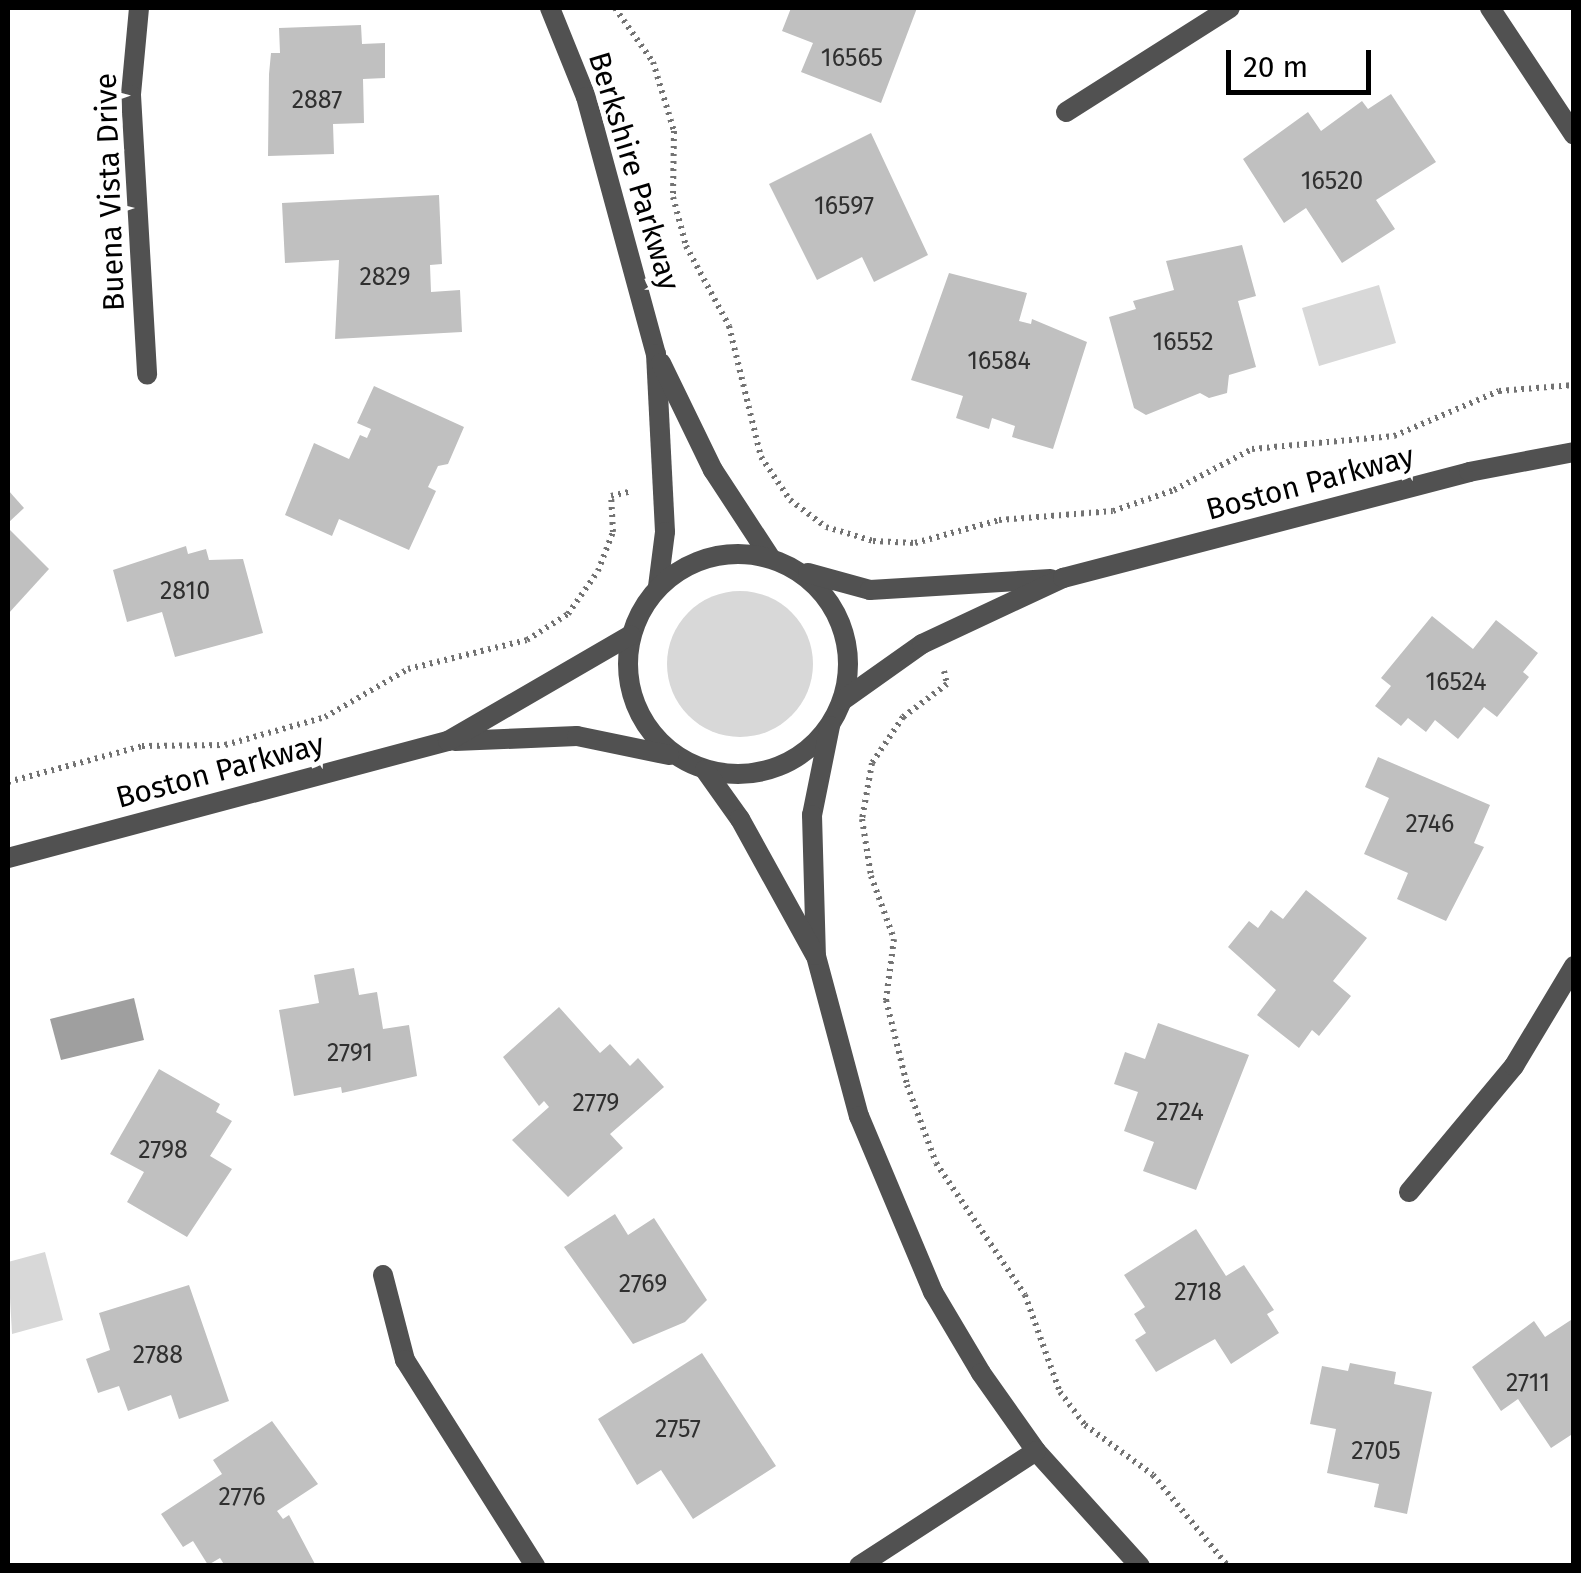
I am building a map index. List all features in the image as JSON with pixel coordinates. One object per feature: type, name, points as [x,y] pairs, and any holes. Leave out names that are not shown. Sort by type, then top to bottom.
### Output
[{"type":"street","name":"Buena Vista Drive","points":[[139,8],[131,95],[147,375]]},
{"type":"street","name":"Berkshire Parkway","points":[[550,8],[586,98],[656,354],[713,470],[770,558]]},
{"type":"street","points":[[1066,112],[1230,8]]},
{"type":"street","points":[[1490,8],[1574,135]]},
{"type":"street","name":"Berkshire Parkway","points":[[656,354],[665,532],[658,586]]},
{"type":"street","name":"Boston Parkway","points":[[797,570],[870,590],[923,590],[1063,578],[1469,472],[1574,452]]},
{"type":"street","points":[[830,726],[788,763],[761,772],[704,770],[679,758],[640,717],[626,663],[631,635],[658,586],[710,557],[770,558],[797,570],[837,614],[847,642],[843,700],[830,726],[812,815],[816,956],[859,1116],[893,1207],[962,1341],[1036,1451],[1140,1566]]},
{"type":"street","name":"Boston Parkway","points":[[843,700],[935,637],[1063,578]]},
{"type":"street","name":"Boston Parkway","points":[[448,741],[631,635]]},
{"type":"street","name":"Boston Parkway","points":[[8,858],[448,741],[577,736],[630,742],[679,758]]},
{"type":"street","points":[[704,770],[740,819],[816,956]]},
{"type":"street","points":[[1409,1192],[1514,1066],[1574,966]]},
{"type":"street","points":[[383,1275],[405,1360],[534,1566]]},
{"type":"street","points":[[859,1566],[1036,1451]]},
{"type":"path","points":[[616,8],[653,62],[674,131],[673,197],[686,246],[729,326],[770,476],[790,500],[826,526],[873,541],[916,544],[999,520],[1113,511],[1174,490],[1252,449],[1394,436],[1499,391],[1574,385]]},
{"type":"path","points":[[8,782],[142,746],[225,745],[324,717],[408,670],[527,640],[568,614],[598,571],[613,532],[611,496]]},
{"type":"path","points":[[916,544],[923,590]]},
{"type":"path","points":[[935,637],[946,684],[885,739],[872,763],[862,819],[871,876],[894,940],[886,1000],[907,1084],[936,1163],[1025,1295],[1060,1392],[1085,1425],[1153,1475],[1228,1566]]},
{"type":"shaded area","points":[[1379,285],[1396,343],[1319,366],[1302,308]]},
{"type":"shaded area","points":[[740,591],[768,597],[792,612],[807,636],[813,664],[807,692],[792,716],[768,731],[740,737],[712,731],[688,716],[673,692],[667,664],[673,636],[688,612],[712,597]]},
{"type":"shaded area","points":[[134,998],[144,1040],[61,1060],[50,1019]]},
{"type":"shaded area","points":[[45,1252],[63,1320],[12,1334],[8,1262]]},
{"type":"building","points":[[791,8],[917,8],[881,103],[801,72],[813,43],[782,31]]},
{"type":"building","points":[[361,25],[362,44],[385,43],[385,78],[363,79],[364,123],[333,124],[334,154],[268,156],[269,74],[271,53],[280,53],[279,28]]},
{"type":"building","points":[[1391,94],[1436,162],[1376,200],[1395,229],[1342,263],[1306,208],[1284,223],[1243,159],[1308,112],[1321,131],[1362,101],[1368,109]]},
{"type":"building","points":[[871,133],[928,255],[874,282],[862,257],[817,280],[769,184]]},
{"type":"building","points":[[439,195],[442,264],[430,265],[431,292],[460,290],[462,332],[335,339],[339,260],[285,263],[282,203]]},
{"type":"building","points":[[1242,245],[1256,296],[1238,301],[1256,367],[1229,375],[1227,393],[1209,398],[1200,393],[1146,415],[1134,408],[1109,317],[1136,309],[1133,301],[1174,290],[1166,261]]},
{"type":"building","points":[[949,273],[1027,293],[1019,321],[1031,324],[1032,319],[1087,342],[1053,449],[1012,437],[1015,426],[992,418],[989,429],[956,418],[963,396],[911,380]]},
{"type":"building","points":[[374,386],[464,427],[448,464],[438,466],[428,487],[436,491],[409,550],[339,519],[332,536],[285,515],[314,443],[349,459],[360,435],[367,438],[371,429],[357,423]]},
{"type":"building","points":[[8,490],[24,508],[8,523]]},
{"type":"building","points":[[8,528],[49,569],[8,614]]},
{"type":"building","points":[[186,546],[188,554],[206,549],[209,560],[243,559],[263,633],[175,657],[162,612],[127,622],[113,570]]},
{"type":"building","points":[[1432,616],[1473,649],[1496,620],[1538,653],[1523,672],[1529,677],[1497,717],[1484,707],[1458,739],[1435,720],[1426,732],[1408,718],[1401,726],[1375,706],[1391,686],[1381,678]]},
{"type":"building","points":[[1378,757],[1490,805],[1474,843],[1484,847],[1446,921],[1397,899],[1408,873],[1364,854],[1389,798],[1365,787]]},
{"type":"building","points":[[1306,890],[1367,938],[1333,981],[1351,996],[1319,1036],[1312,1030],[1299,1048],[1257,1015],[1276,990],[1228,947],[1249,921],[1258,928],[1271,910],[1283,919]]},
{"type":"building","points":[[354,968],[359,995],[377,992],[383,1029],[409,1025],[417,1076],[342,1093],[341,1087],[294,1096],[279,1010],[319,1003],[314,975]]},
{"type":"building","points":[[559,1007],[600,1053],[610,1044],[630,1066],[638,1058],[664,1087],[610,1134],[623,1148],[568,1197],[512,1140],[549,1107],[544,1101],[539,1106],[503,1057]]},
{"type":"building","points":[[1158,1023],[1249,1055],[1196,1190],[1143,1171],[1154,1142],[1124,1131],[1138,1092],[1114,1084],[1125,1052],[1145,1059]]},
{"type":"building","points":[[159,1069],[220,1104],[216,1112],[232,1121],[210,1156],[232,1169],[187,1237],[127,1202],[144,1172],[110,1154]]},
{"type":"building","points":[[615,1214],[628,1235],[654,1218],[707,1300],[685,1322],[633,1344],[564,1247]]},
{"type":"building","points":[[1196,1229],[1226,1276],[1244,1265],[1274,1310],[1267,1314],[1279,1333],[1231,1364],[1215,1339],[1156,1372],[1135,1340],[1146,1333],[1134,1314],[1145,1307],[1124,1275]]},
{"type":"building","points":[[189,1285],[229,1401],[179,1419],[171,1395],[128,1411],[119,1386],[98,1393],[86,1359],[110,1350],[99,1313]]},
{"type":"building","points":[[1574,1318],[1574,1433],[1551,1448],[1518,1399],[1501,1411],[1472,1367],[1534,1321],[1545,1337]]},
{"type":"building","points":[[702,1353],[776,1466],[693,1519],[661,1470],[637,1485],[598,1419]]},
{"type":"building","points":[[1350,1363],[1396,1372],[1394,1384],[1432,1392],[1407,1514],[1374,1507],[1379,1484],[1327,1473],[1336,1429],[1310,1424],[1322,1366],[1348,1371]]},
{"type":"building","points":[[272,1421],[318,1484],[277,1511],[283,1519],[289,1515],[316,1566],[225,1566],[220,1558],[208,1565],[193,1541],[183,1547],[161,1514],[222,1474],[213,1460]]}]
